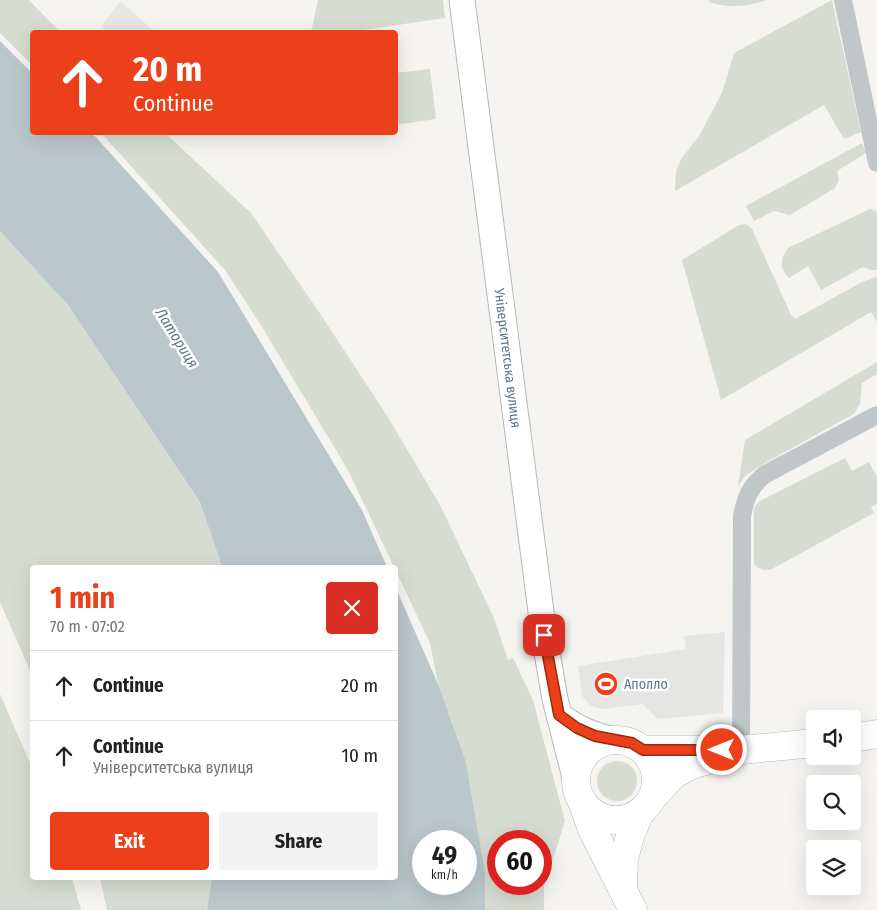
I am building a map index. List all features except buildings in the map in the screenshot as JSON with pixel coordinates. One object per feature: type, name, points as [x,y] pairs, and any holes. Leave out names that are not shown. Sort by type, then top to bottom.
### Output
[{"type":"main road","name":"Університетська вулиця","points":[[462,0],[544,635],[559,715],[579,793],[592,829],[628,899]]},
{"type":"main road","points":[[559,715],[595,736],[632,743],[643,750],[651,761],[656,773],[656,787],[646,806]]},
{"type":"main road","points":[[861,737],[877,734]]},
{"type":"main road","points":[[615,740],[602,743],[591,750],[582,760],[577,772],[579,793],[591,811],[602,818],[616,820],[629,818],[646,806],[673,775],[691,765],[741,750]]},
{"type":"main road","points":[[643,750],[741,750],[806,744]]},
{"type":"main road","name":"Університетська вулиця","points":[[628,899],[624,859],[630,836],[646,806]]},
{"type":"street","points":[[843,0],[877,163]]},
{"type":"street","points":[[741,750],[742,516],[746,499],[753,484],[764,475],[877,415]]},
{"type":"shaded area","points":[[0,0],[29,0],[58,30],[30,30],[30,63],[0,33]]},
{"type":"shaded area","points":[[318,0],[443,0],[445,18],[364,30],[311,30]]},
{"type":"shaded area","points":[[709,0],[767,0],[753,4],[731,6],[716,4],[709,2]]},
{"type":"shaded area","points":[[832,0],[861,132],[844,139],[824,105],[675,191],[676,172],[681,159],[699,136],[722,93],[734,53]]},
{"type":"shaded area","points":[[120,1],[153,30],[105,30],[101,27]]},
{"type":"shaded area","points":[[430,69],[436,119],[398,125],[398,73]]},
{"type":"shaded area","points":[[103,135],[167,135],[251,213],[386,414],[440,505],[494,618],[508,660],[513,658],[533,700],[565,821],[552,862],[552,830],[487,830],[487,895],[544,895],[544,910],[485,910],[485,872],[466,762],[438,684],[430,643],[398,575],[398,565],[393,565],[348,470],[262,327],[225,270]]},
{"type":"shaded area","points":[[862,143],[866,153],[837,171],[839,180],[835,188],[790,215],[774,211],[754,221],[746,206]]},
{"type":"shaded area","points":[[870,209],[875,210],[877,214],[877,270],[863,267],[821,290],[808,266],[789,278],[782,267],[783,256],[788,248]]},
{"type":"shaded area","points":[[746,224],[752,229],[791,315],[795,319],[862,282],[877,277],[877,322],[871,312],[721,400],[682,260],[739,225]]},
{"type":"shaded area","points":[[0,231],[68,305],[200,502],[221,565],[30,565],[30,670],[0,602]]},
{"type":"shaded area","points":[[877,362],[877,374],[862,383],[860,404],[854,414],[765,463],[746,475],[738,486],[745,440]]},
{"type":"shaded area","points":[[845,458],[852,471],[869,462],[877,477],[877,504],[871,507],[874,513],[772,569],[762,570],[756,566],[754,564],[754,509],[758,502]]},
{"type":"shaded area","points":[[725,632],[723,713],[658,719],[642,704],[605,709],[597,708],[590,705],[582,696],[578,666],[686,649],[684,636]]},
{"type":"shaded area","points":[[0,694],[30,763],[30,880],[73,880],[81,910],[0,910]]},
{"type":"shaded area","points":[[621,761],[628,764],[634,770],[637,781],[636,789],[628,798],[621,801],[613,801],[606,798],[598,789],[597,777],[600,770],[609,762]]},
{"type":"shaded area","points":[[100,880],[212,880],[207,910],[107,910]]},
{"type":"water","name":"Латориця","points":[[0,41],[30,71],[30,135],[94,135],[218,272],[362,510],[386,565],[221,565],[200,502],[68,305],[0,231]]},
{"type":"water","points":[[398,593],[438,684],[466,762],[485,872],[485,910],[207,910],[212,880],[398,880]]},
{"type":"place","name":"Аполло","points":[[606,684]]},
{"type":"route","points":[[544,635],[559,715],[577,728],[595,736],[632,743],[643,750],[722,750]]}]
